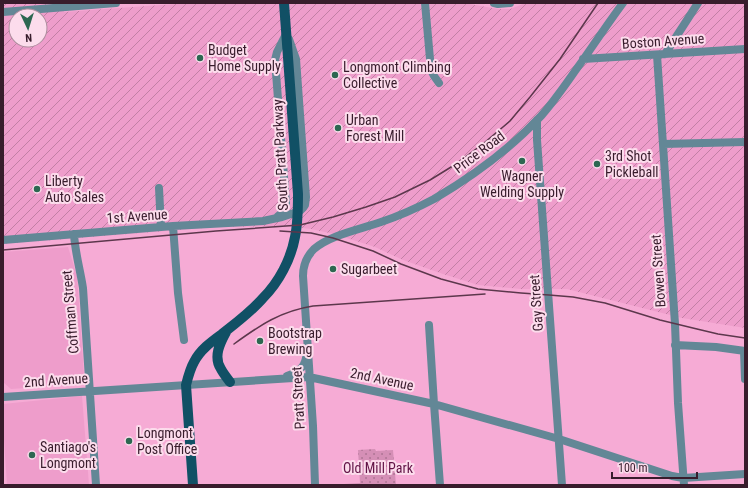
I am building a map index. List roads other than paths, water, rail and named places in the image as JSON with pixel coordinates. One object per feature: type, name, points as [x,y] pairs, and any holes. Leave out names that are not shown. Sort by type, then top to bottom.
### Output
[{"type":"main road","name":"South Pratt Parkway","points":[[186,385],[190,369],[199,354],[259,303],[272,288],[280,276],[288,258],[295,236],[298,194],[284,3]]},
{"type":"main road","points":[[230,382],[220,368],[217,351],[232,326]]},
{"type":"main road","points":[[186,385],[193,485]]},
{"type":"street","points":[[3,12],[66,5],[116,3]]},
{"type":"street","points":[[426,3],[431,70],[439,83]]},
{"type":"street","points":[[494,3],[510,3]]},
{"type":"street","name":"Price Road","points":[[305,262],[313,250],[323,243],[333,238],[383,222],[410,211],[457,185],[512,144],[537,120],[556,98],[623,3]]},
{"type":"street","points":[[661,55],[698,3]]},
{"type":"street","points":[[272,220],[286,208],[275,60],[286,33]]},
{"type":"street","name":"1st Avenue","points":[[3,240],[173,226],[272,220],[300,211],[306,204],[306,197],[296,59],[286,33]]},
{"type":"street","name":"Boston Avenue","points":[[583,59],[745,49]]},
{"type":"street","name":"Bowen Street","points":[[661,55],[663,144],[683,481]]},
{"type":"street","name":"Gay Street","points":[[537,120],[562,485]]},
{"type":"street","points":[[663,144],[745,142]]},
{"type":"street","points":[[160,188],[161,227]]},
{"type":"street","points":[[173,226],[178,292],[184,340]]},
{"type":"street","name":"Coffman Street","points":[[74,234],[83,288],[96,485]]},
{"type":"street","name":"Pratt Street","points":[[305,262],[303,276],[313,426],[315,485]]},
{"type":"street","points":[[429,325],[440,485]]},
{"type":"street","points":[[676,345],[716,347],[745,351],[745,378]]},
{"type":"street","points":[[279,379],[296,373],[302,369],[305,363],[308,347]]},
{"type":"street","name":"2nd Avenue","points":[[3,397],[309,377],[434,404],[559,438],[683,481],[745,474]]},
{"type":"railway","points":[[3,250],[300,225],[333,217],[395,197],[430,180],[456,164],[510,121],[560,59],[598,3]]},
{"type":"railway","points":[[280,231],[311,233],[333,238],[373,251],[401,264],[441,279],[478,289],[573,297],[605,303],[660,320],[697,329],[745,338]]},
{"type":"railway","points":[[234,344],[271,320],[301,308],[485,294]]},
{"type":"place","name":"Budget Home Supply","points":[[200,58]]},
{"type":"place","name":"Longmont Climbing Collective","points":[[335,75]]},
{"type":"place","name":"Urban Forest Mill","points":[[338,128]]},
{"type":"place","name":"Wagner Welding Supply","points":[[522,161]]},
{"type":"place","name":"3rd Shot Pickleball","points":[[597,164]]},
{"type":"place","name":"Liberty Auto Sales","points":[[37,189]]},
{"type":"place","name":"Sugarbeet","points":[[333,269]]},
{"type":"place","name":"Bootstrap Brewing","points":[[260,341]]},
{"type":"place","name":"Longmont Post Office","points":[[129,441]]},
{"type":"place","name":"Santiago's Longmont","points":[[32,455]]},
{"type":"park label","name":"Old Mill Park","points":[[378,468]]}]
